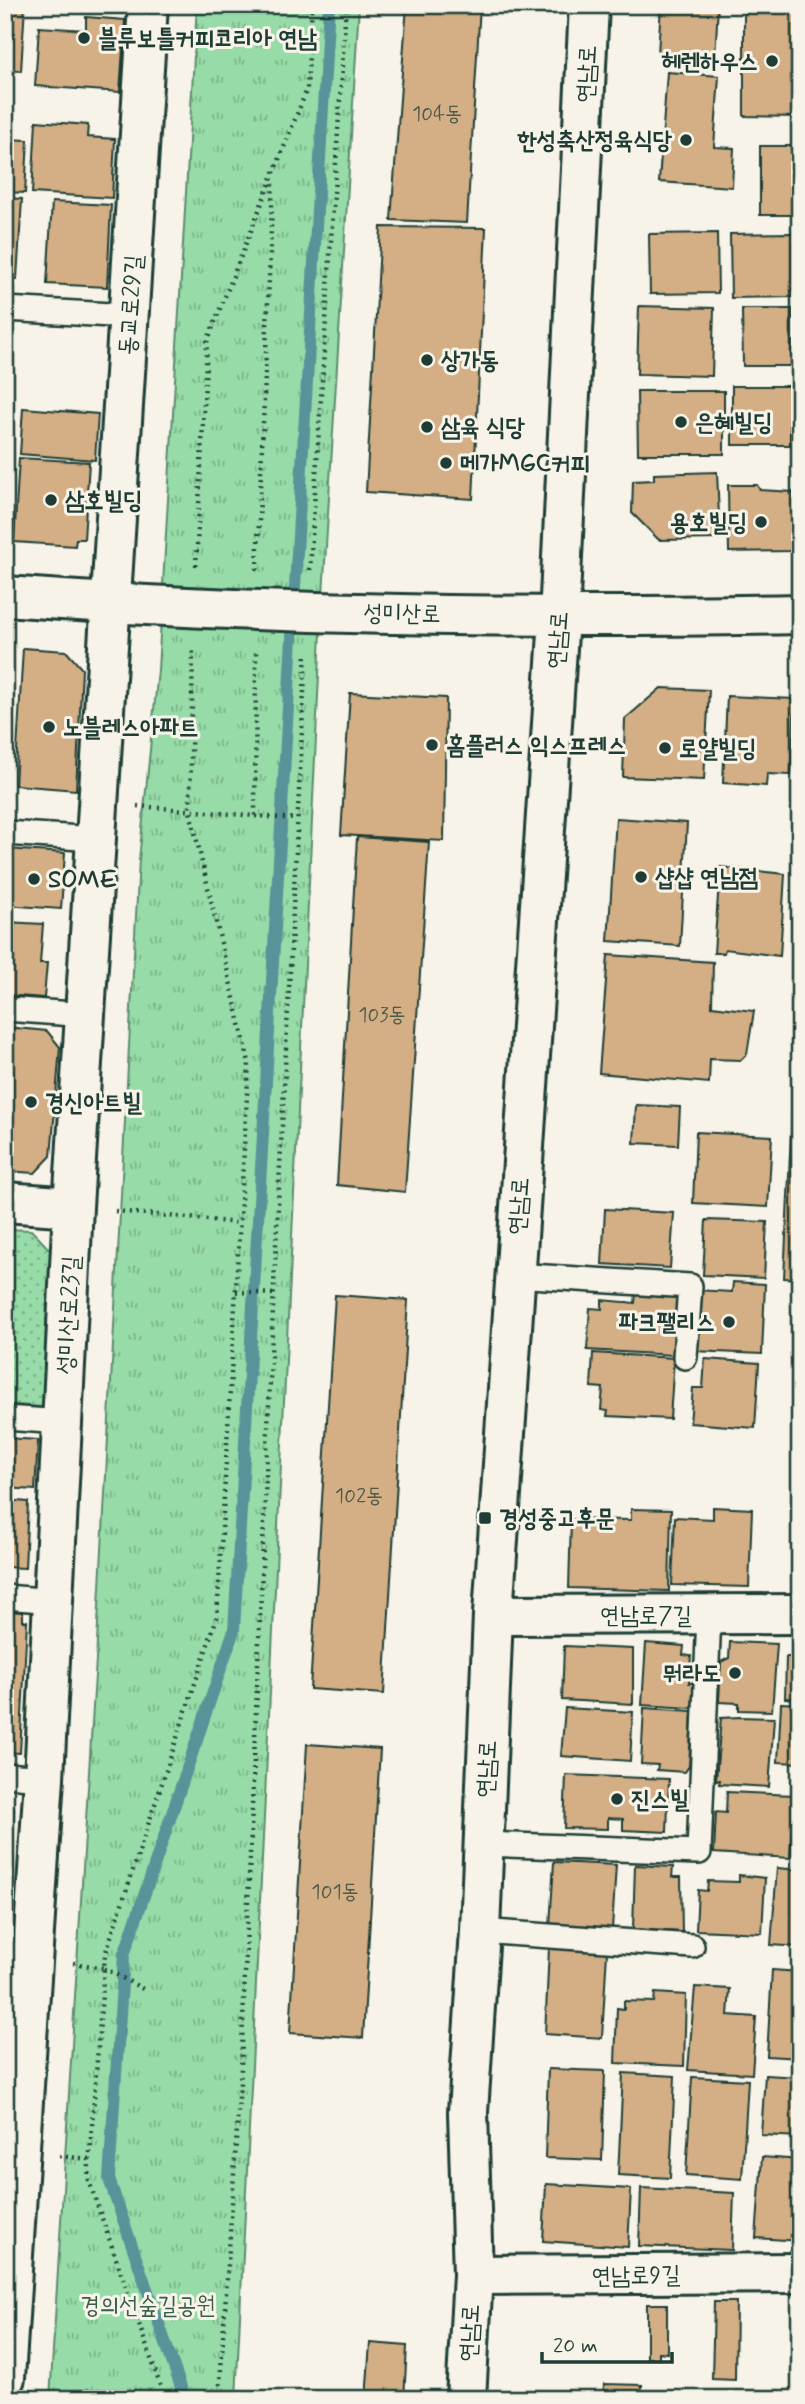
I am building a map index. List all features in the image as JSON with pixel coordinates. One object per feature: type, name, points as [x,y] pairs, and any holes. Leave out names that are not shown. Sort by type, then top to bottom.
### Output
[{"type":"street","name":"동교로29길","points":[[111,604],[148,5]]},
{"type":"street","name":"연남로","points":[[466,2399],[472,2275],[468,2112],[480,1931],[493,1615],[559,618],[589,5]]},
{"type":"street","name":"성미산로","points":[[5,596],[194,608],[559,618],[800,614]]},
{"type":"street","name":"성미산로23길","points":[[5,2378],[19,1956],[44,1778],[73,1207],[111,604]]},
{"type":"street","points":[[5,1202],[73,1207]]},
{"type":"street","name":"연남로7길","points":[[493,1615],[800,1614]]},
{"type":"street","name":"연남로9길","points":[[472,2275],[800,2273]]},
{"type":"lane","points":[[5,309],[129,316]]},
{"type":"lane","points":[[5,833],[97,821]]},
{"type":"lane","points":[[5,1009],[87,1015]]},
{"type":"lane","points":[[514,1275],[690,1286],[685,1357]]},
{"type":"lane","points":[[5,1418],[62,1422]]},
{"type":"lane","points":[[5,1597],[54,1601]]},
{"type":"lane","points":[[483,1844],[699,1852],[709,1615]]},
{"type":"lane","points":[[5,1775],[44,1778]]},
{"type":"lane","points":[[480,1931],[692,1946]]},
{"type":"path","points":[[165,2399],[88,2178],[105,1955],[217,1617],[249,1062],[190,811],[194,608],[207,342],[307,89],[312,5]]},
{"type":"path","points":[[219,2399],[241,2068],[274,1294],[308,612],[346,5]]},
{"type":"path","points":[[255,816],[256,610],[273,176]]},
{"type":"path","points":[[97,821],[190,811],[298,819]]},
{"type":"path","points":[[73,1207],[240,1223]]},
{"type":"path","points":[[236,1292],[274,1294]]},
{"type":"path","points":[[104,1968],[143,1989]]},
{"type":"green space","name":"경의선숲길공원","points":[[197,5],[359,5],[322,612],[236,2399],[50,2399],[97,1643],[139,860],[158,670]]},
{"type":"green space","points":[[5,1229],[31,1230],[52,1252],[43,1407],[5,1404]]},
{"type":"building","points":[[5,5],[25,5],[21,71],[5,70]]},
{"type":"building","points":[[407,5],[480,5],[467,223],[391,220]]},
{"type":"building","points":[[661,5],[718,5],[715,58],[658,54]]},
{"type":"building","name":"헤렌하우스","points":[[744,5],[800,5],[800,117],[744,116]]},
{"type":"building","points":[[86,17],[125,20],[120,92],[35,86],[39,27],[86,30]]},
{"type":"building","points":[[667,72],[719,76],[714,147],[734,148],[732,187],[659,182]]},
{"type":"building","points":[[36,121],[88,125],[87,137],[115,139],[112,198],[32,193]]},
{"type":"building","points":[[5,139],[28,140],[25,193],[5,192]]},
{"type":"building","points":[[760,146],[800,146],[800,215],[760,215]]},
{"type":"building","points":[[5,198],[22,199],[17,279],[5,278]]},
{"type":"building","points":[[52,202],[111,205],[107,287],[47,284]]},
{"type":"building","name":"상가동","points":[[381,227],[486,228],[473,499],[366,492]]},
{"type":"building","points":[[717,233],[718,293],[650,294],[649,234]]},
{"type":"building","points":[[793,233],[793,297],[731,298],[730,234]]},
{"type":"building","points":[[639,306],[714,308],[712,376],[637,374]]},
{"type":"building","points":[[742,309],[792,309],[792,366],[743,366]]},
{"type":"building","points":[[5,332],[12,332],[5,443]]},
{"type":"building","points":[[732,386],[790,386],[790,445],[732,445]]},
{"type":"building","name":"은혜빌딩","points":[[637,391],[724,391],[724,454],[638,454]]},
{"type":"building","points":[[23,408],[98,414],[95,460],[20,454]]},
{"type":"building","name":"삼호빌딩","points":[[19,458],[89,462],[84,539],[76,539],[75,546],[14,542]]},
{"type":"building","points":[[717,472],[720,539],[659,540],[632,513],[633,481],[654,480],[654,474]]},
{"type":"building","name":"용호빌딩","points":[[728,485],[757,485],[760,490],[793,492],[793,551],[729,552]]},
{"type":"building","name":"노블레스아파트","points":[[23,648],[66,651],[82,669],[76,790],[15,785]]},
{"type":"building","name":"로얄빌딩","points":[[661,688],[709,690],[704,780],[623,777],[625,719]]},
{"type":"building","points":[[350,693],[446,698],[444,841],[341,835]]},
{"type":"building","points":[[727,696],[795,699],[791,775],[767,774],[766,786],[723,783]]},
{"type":"building","points":[[616,818],[687,823],[680,946],[608,941]]},
{"type":"building","points":[[357,837],[429,842],[405,1192],[337,1185]]},
{"type":"building","name":"SOME","points":[[5,849],[65,853],[61,909],[5,905]]},
{"type":"building","points":[[720,867],[785,874],[780,956],[725,949],[724,953],[714,953]]},
{"type":"building","points":[[5,922],[43,924],[40,963],[47,963],[44,998],[5,995]]},
{"type":"building","points":[[608,955],[713,962],[712,1006],[754,1011],[747,1054],[741,1060],[710,1059],[709,1083],[599,1073]]},
{"type":"building","name":"경신아트빌","points":[[5,1027],[47,1031],[60,1047],[51,1156],[35,1173],[5,1171]]},
{"type":"building","points":[[795,1052],[800,1052],[800,1279],[784,1278]]},
{"type":"building","points":[[636,1105],[680,1107],[678,1145],[634,1143]]},
{"type":"building","points":[[696,1132],[772,1136],[768,1207],[693,1203]]},
{"type":"building","points":[[605,1209],[674,1213],[670,1268],[602,1264]]},
{"type":"building","points":[[706,1220],[767,1222],[764,1278],[703,1275]]},
{"type":"building","name":"파크팰리스","points":[[733,1282],[765,1284],[762,1354],[693,1351],[695,1290],[732,1292]]},
{"type":"building","points":[[678,1290],[674,1355],[587,1350],[590,1308],[602,1309],[602,1300],[635,1303],[636,1293]]},
{"type":"building","points":[[335,1295],[408,1300],[384,1694],[310,1689]]},
{"type":"building","points":[[593,1353],[674,1358],[670,1419],[607,1416],[608,1411],[601,1410],[603,1388],[591,1387]]},
{"type":"building","points":[[705,1359],[759,1363],[755,1428],[690,1423],[693,1388],[703,1388]]},
{"type":"building","points":[[5,1438],[38,1440],[35,1490],[5,1488]]},
{"type":"building","points":[[5,1500],[28,1502],[25,1568],[5,1567]]},
{"type":"building","points":[[713,1507],[752,1509],[749,1587],[672,1585],[675,1517],[713,1519]]},
{"type":"building","points":[[631,1509],[671,1510],[669,1591],[569,1588],[571,1519],[631,1520]]},
{"type":"building","points":[[794,1543],[800,1543],[800,1581],[794,1581]]},
{"type":"building","points":[[5,1611],[23,1612],[23,1621],[27,1621],[20,1753],[5,1752]]},
{"type":"building","points":[[792,1640],[800,1640],[800,1699],[785,1698],[786,1657],[792,1657]]},
{"type":"building","points":[[730,1642],[777,1644],[772,1711],[739,1710],[739,1703],[719,1702],[721,1662],[729,1658]]},
{"type":"building","points":[[646,1643],[684,1646],[683,1655],[691,1656],[689,1683],[694,1683],[692,1708],[642,1705]]},
{"type":"building","points":[[564,1646],[633,1649],[633,1704],[562,1700]]},
{"type":"building","points":[[781,1703],[800,1704],[800,1763],[778,1762]]},
{"type":"building","points":[[565,1708],[633,1712],[630,1761],[561,1756]]},
{"type":"building","points":[[644,1708],[692,1711],[689,1766],[685,1772],[657,1770],[658,1765],[641,1764]]},
{"type":"building","points":[[721,1718],[774,1718],[769,1787],[719,1784],[720,1780],[716,1780]]},
{"type":"building","points":[[307,1744],[380,1749],[363,2038],[290,2033]]},
{"type":"building","name":"진스빌","points":[[566,1775],[669,1779],[667,1832],[623,1830],[623,1819],[608,1818],[608,1829],[564,1828]]},
{"type":"building","points":[[727,1792],[794,1795],[790,1858],[714,1853],[716,1812],[726,1813]]},
{"type":"building","points":[[800,1802],[800,1857],[796,1856]]},
{"type":"building","points":[[5,1807],[14,1808],[5,1925]]},
{"type":"building","points":[[554,1862],[616,1865],[612,1929],[550,1926]]},
{"type":"building","points":[[635,1865],[673,1867],[672,1877],[681,1877],[682,1932],[633,1929]]},
{"type":"building","points":[[777,1868],[800,1870],[800,1947],[771,1945]]},
{"type":"building","points":[[739,1875],[765,1878],[762,1933],[696,1930],[698,1890],[707,1891],[708,1881],[739,1882]]},
{"type":"building","points":[[549,1948],[607,1951],[602,2038],[545,2034]]},
{"type":"building","points":[[772,1970],[800,1972],[800,2058],[767,2056]]},
{"type":"building","points":[[695,1987],[730,1989],[728,2015],[756,2017],[752,2074],[688,2070]]},
{"type":"building","points":[[655,1993],[686,1995],[684,2066],[615,2063],[617,2008],[624,2009],[624,2001],[654,2002]]},
{"type":"building","points":[[548,2069],[605,2071],[602,2160],[545,2158]]},
{"type":"building","points":[[623,2073],[675,2076],[670,2178],[618,2175]]},
{"type":"building","points":[[765,2075],[800,2077],[800,2137],[761,2135]]},
{"type":"building","points":[[692,2077],[748,2080],[742,2179],[686,2175]]},
{"type":"building","points":[[762,2157],[800,2160],[800,2241],[756,2238]]},
{"type":"building","points":[[546,2184],[631,2189],[628,2247],[543,2241]]},
{"type":"building","points":[[641,2188],[734,2193],[732,2250],[639,2246]]},
{"type":"building","points":[[714,2302],[736,2302],[735,2380],[712,2379]]},
{"type":"building","points":[[647,2304],[667,2304],[667,2353],[659,2352],[659,2358],[647,2358]]},
{"type":"building","points":[[370,2343],[407,2346],[404,2399],[366,2399]]},
{"type":"building","points":[[604,2384],[642,2385],[641,2399],[534,2399],[535,2393],[603,2396]]},
{"type":"waterway","points":[[185,2399],[109,2179],[124,1955],[234,1630],[329,5]]},
{"type":"place","name":"블루보틀커피코리아 연남","points":[[84,38]]},
{"type":"place","name":"헤렌하우스","points":[[772,61]]},
{"type":"place","name":"한성축산정육식당","points":[[686,140]]},
{"type":"place","name":"상가동","points":[[427,360]]},
{"type":"place","name":"은혜빌딩","points":[[681,422]]},
{"type":"place","name":"삼육 식당","points":[[427,427]]},
{"type":"place","name":"메가MGC커피","points":[[446,463]]},
{"type":"place","name":"삼호빌딩","points":[[51,500]]},
{"type":"place","name":"용호빌딩","points":[[761,522]]},
{"type":"place","name":"노블레스아파트","points":[[49,727]]},
{"type":"place","name":"홈플러스 익스프레스","points":[[432,745]]},
{"type":"place","name":"로얄빌딩","points":[[665,748]]},
{"type":"place","name":"샵샵 연남점","points":[[641,877]]},
{"type":"place","name":"SOME","points":[[34,879]]},
{"type":"place","name":"경신아트빌","points":[[31,1102]]},
{"type":"place","name":"파크팰리스","points":[[729,1322]]},
{"type":"place","name":"경성중고후문","points":[[485,1518]]},
{"type":"place","name":"뭐라도","points":[[735,1673]]},
{"type":"place","name":"진스빌","points":[[617,1799]]}]
